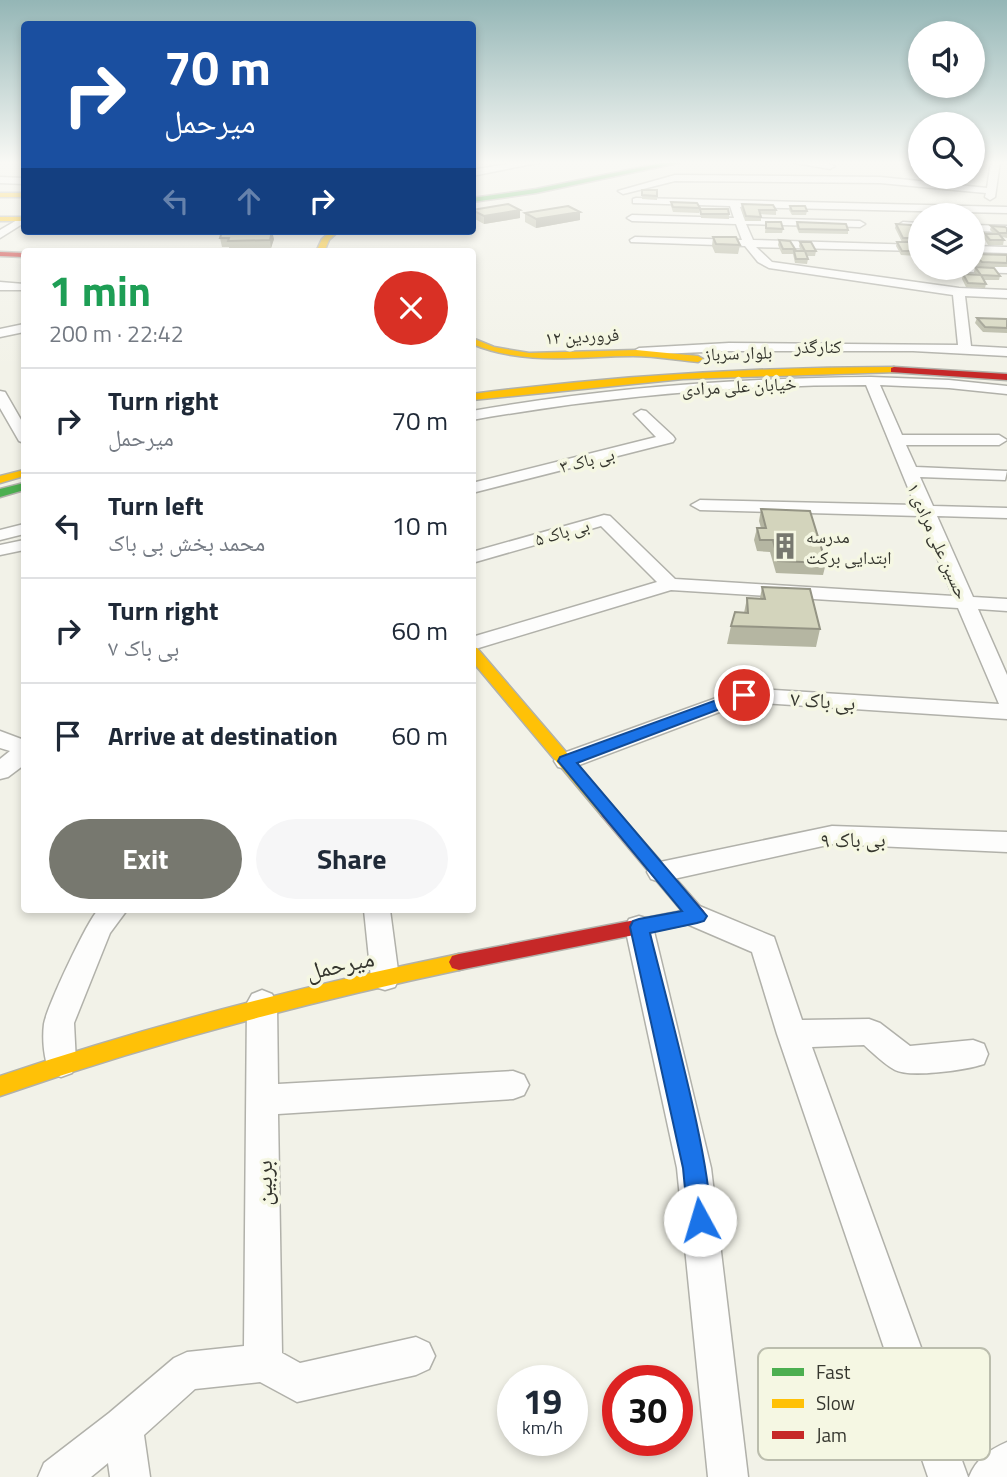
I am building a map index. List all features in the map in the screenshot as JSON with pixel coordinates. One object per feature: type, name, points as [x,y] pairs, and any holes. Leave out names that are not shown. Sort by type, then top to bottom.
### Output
[{"type":"main road","points":[[0,254],[21,255]]},
{"type":"main road","name":"۱۲ فروردین","points":[[476,343],[490,351],[518,357],[629,353],[698,359]]},
{"type":"main road","points":[[844,355],[862,346]]},
{"type":"main road","name":"بلوار سرباز","points":[[476,382],[698,359],[844,355],[1007,363]]},
{"type":"main road","name":"بلوار سرباز","points":[[476,397],[650,377],[814,376],[937,371],[1007,377]]},
{"type":"main road","points":[[0,480],[21,474]]},
{"type":"main road","points":[[0,493],[21,487]]},
{"type":"main road","points":[[476,656],[697,916]]},
{"type":"main road","name":"میرحمل","points":[[0,1086],[61,1063],[262,1003],[697,916]]},
{"type":"street","points":[[744,231],[758,259],[778,268],[959,292],[1007,294]]},
{"type":"street","points":[[635,240],[908,248]]},
{"type":"street","points":[[985,249],[1007,250]]},
{"type":"street","points":[[985,269],[1007,270]]},
{"type":"street","points":[[0,286],[21,287]]},
{"type":"street","points":[[959,292],[965,350]]},
{"type":"street","points":[[0,333],[21,329]]},
{"type":"street","name":"کنارگذر","points":[[629,353],[729,346],[862,346],[1007,352]]},
{"type":"street","name":"خیابان علی مرادی","points":[[476,415],[559,400],[814,376],[971,385],[1007,390]]},
{"type":"street","name":"حسین علی مرادی ۱","points":[[871,381],[1007,700]]},
{"type":"street","points":[[0,395],[5,414],[21,434]]},
{"type":"street","name":"بی باک ۳","points":[[476,487],[667,439],[641,414]]},
{"type":"street","points":[[894,440],[999,440]]},
{"type":"street","points":[[908,472],[1005,475]]},
{"type":"street","points":[[700,505],[925,513],[1007,513]]},
{"type":"street","name":"بی باک ۵","points":[[476,557],[604,520],[670,584]]},
{"type":"street","points":[[0,535],[21,529]]},
{"type":"street","points":[[0,550],[21,546]]},
{"type":"street","points":[[476,642],[670,584],[1007,605]]},
{"type":"street","name":"بی باک ۷","points":[[566,761],[744,695],[1007,712]]},
{"type":"street","points":[[0,739],[21,749]]},
{"type":"street","points":[[0,771],[21,753]]},
{"type":"street","name":"بی باک ۹","points":[[660,872],[832,835],[1007,842]]},
{"type":"street","points":[[61,1063],[59,1023],[99,927],[111,913]]},
{"type":"street","points":[[377,913],[386,978]]},
{"type":"street","points":[[697,916],[764,945],[792,1034],[903,1348]]},
{"type":"street","points":[[639,927],[694,1168],[728,1477]]},
{"type":"street","name":"بربین","points":[[262,1003],[263,1363]]},
{"type":"street","points":[[792,1034],[869,1032],[905,1060],[973,1054]]},
{"type":"street","points":[[263,1100],[513,1085]]},
{"type":"street","points":[[58,1477],[123,1427],[187,1371],[263,1363],[297,1383],[416,1356]]},
{"type":"street","points":[[123,1427],[130,1477]]},
{"type":"street","points":[[942,1460],[948,1477]]},
{"type":"street","points":[[989,1477],[1007,1462]]},
{"type":"building","points":[[899,231],[908,231],[908,238],[903,238]]},
{"type":"building","points":[[985,234],[999,234],[1004,240],[990,240]]},
{"type":"building","points":[[221,235],[271,235],[270,240],[228,241],[229,238],[220,238]]},
{"type":"building","points":[[713,237],[736,237],[740,245],[716,244]]},
{"type":"building","points":[[779,240],[790,241],[795,249],[783,249]]},
{"type":"building","points":[[800,242],[811,242],[816,251],[805,251]]},
{"type":"building","points":[[897,242],[908,242],[908,251],[902,251]]},
{"type":"building","points":[[794,251],[805,251],[808,259],[796,259]]},
{"type":"building","points":[[985,254],[1007,255],[1007,263],[985,262]]},
{"type":"building","points":[[985,268],[994,268],[1000,276],[985,275]]},
{"type":"building","points":[[966,280],[984,280],[986,284],[968,283]]},
{"type":"building","points":[[977,318],[1007,319],[1007,328],[985,327]]},
{"type":"building","name":"مدرسه ابتدایی برکت","points":[[761,509],[810,511],[826,563],[778,561],[773,540],[760,540],[757,528],[766,528]]},
{"type":"building","points":[[762,587],[810,589],[820,629],[731,626],[735,612],[748,613],[747,598],[765,599]]},
{"type":"traffic: fast","points":[[0,493],[21,487]]},
{"type":"traffic: slow","points":[[322,248],[330,235]]},
{"type":"traffic: slow","points":[[476,342],[529,356],[636,353],[698,359]]},
{"type":"traffic: slow","points":[[476,397],[577,384],[683,376],[894,370]]},
{"type":"traffic: slow","points":[[0,480],[21,474]]},
{"type":"traffic: slow","points":[[476,656],[608,812]]},
{"type":"traffic: slow","points":[[0,1086],[227,1016],[459,962]]},
{"type":"traffic: jam","points":[[0,254],[21,255]]},
{"type":"traffic: jam","points":[[894,370],[1007,377]]},
{"type":"traffic: jam","points":[[459,962],[697,916],[608,812]]},
{"type":"place","name":"مدرسه ابتدایی برکت","points":[[785,546]]},
{"type":"route","points":[[700,1220],[694,1168],[639,927],[697,916],[566,761],[744,695]]}]
